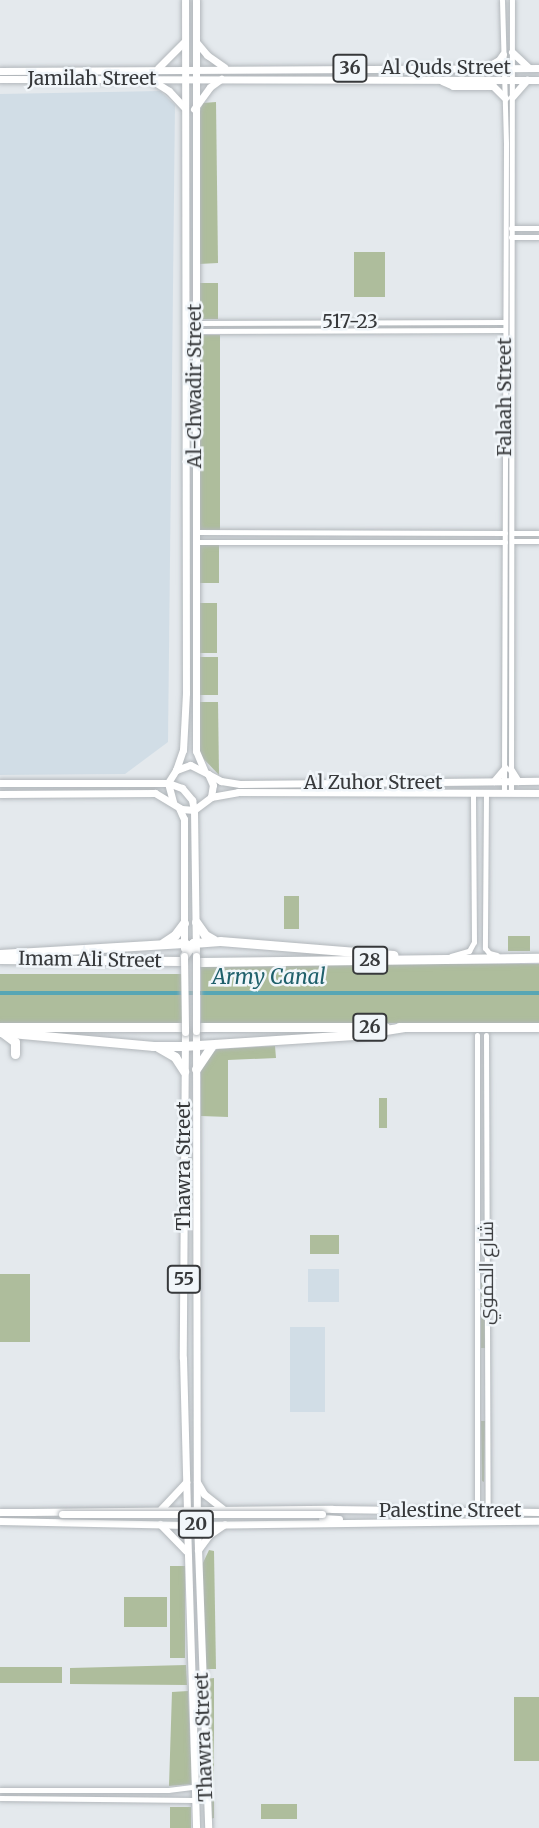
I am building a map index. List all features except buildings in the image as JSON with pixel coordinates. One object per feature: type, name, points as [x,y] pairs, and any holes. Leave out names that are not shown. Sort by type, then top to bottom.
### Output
[{"type":"highway","points":[[196,922],[205,935],[219,942]]},
{"type":"highway","points":[[163,943],[175,935],[184,923]]},
{"type":"highway","points":[[0,954],[163,943],[190,950],[219,942],[369,952],[412,959]]},
{"type":"highway","name":"Imam Ali Street","points":[[0,959],[190,950],[412,959],[539,958]]},
{"type":"highway","points":[[1,1030],[153,1046],[212,1045],[354,1035],[404,1027]]},
{"type":"highway","name":"26","points":[[199,1029],[539,1027]]},
{"type":"highway","points":[[1,1030],[182,1029],[191,1044]]},
{"type":"highway","points":[[191,1044],[199,1029]]},
{"type":"highway","points":[[1,1030],[14,1040],[16,1051],[32,1035]]},
{"type":"highway","points":[[196,1069],[205,1051],[212,1045]]},
{"type":"highway","points":[[153,1046],[175,1057],[184,1071]]},
{"type":"main road","name":"Al-Chwadir Street","points":[[168,783],[183,750],[185,719],[185,0]]},
{"type":"main road","name":"Al-Chwadir Street","points":[[196,0],[193,181],[196,327],[196,751],[213,785],[211,797]]},
{"type":"main road","points":[[159,68],[184,42]]},
{"type":"main road","points":[[196,42],[206,55],[225,67]]},
{"type":"main road","points":[[512,52],[529,68]]},
{"type":"main road","points":[[486,68],[503,54]]},
{"type":"main road","points":[[366,80],[368,68]]},
{"type":"main road","name":"Al Quds Street","points":[[184,69],[539,68]]},
{"type":"main road","name":"Jamilah Street","points":[[0,71],[184,69]]},
{"type":"main road","name":"Jamilah Street","points":[[0,79],[184,79]]},
{"type":"main road","points":[[150,79],[169,90],[185,108]]},
{"type":"main road","name":"Al Quds Street","points":[[184,79],[533,80]]},
{"type":"main road","points":[[194,110],[210,87],[221,79]]},
{"type":"main road","points":[[439,80],[453,86],[493,86],[508,98],[533,80]]},
{"type":"main road","points":[[184,182],[193,181]]},
{"type":"main road","name":"Al Zuhor Street","points":[[176,770],[190,765],[221,780],[240,784],[539,781]]},
{"type":"main road","points":[[508,769],[511,781]]},
{"type":"main road","points":[[492,781],[508,769]]},
{"type":"main road","points":[[0,783],[168,783],[186,791],[194,810],[196,922],[190,950],[182,1029]]},
{"type":"main road","points":[[104,793],[105,783]]},
{"type":"main road","points":[[168,783],[175,804],[184,819],[184,923],[190,950],[199,1029]]},
{"type":"main road","name":"Al Zuhor Street","points":[[211,797],[238,792],[539,793]]},
{"type":"main road","points":[[0,794],[155,793],[194,810],[211,797]]},
{"type":"main road","name":"Thawra Street","points":[[191,1044],[196,1069],[197,1510]]},
{"type":"main road","name":"Thawra Street","points":[[187,1510],[184,1390],[184,1071],[191,1044]]},
{"type":"main road","points":[[184,1390],[197,1389]]},
{"type":"main road","points":[[159,1510],[186,1482]]},
{"type":"main road","points":[[197,1482],[204,1494],[223,1509]]},
{"type":"main road","points":[[408,1505],[421,1511]]},
{"type":"main road","points":[[516,1512],[523,1505]]},
{"type":"main road","name":"Palestine Street","points":[[0,1512],[223,1509],[539,1512]]},
{"type":"main road","name":"Palestine Street","points":[[322,1516],[360,1511]]},
{"type":"main road","name":"Palestine Street","points":[[28,1512],[62,1516],[322,1516],[364,1521]]},
{"type":"main road","name":"Palestine Street","points":[[28,1522],[62,1516]]},
{"type":"main road","name":"Palestine Street","points":[[0,1521],[225,1524],[364,1521],[504,1524],[539,1521]]},
{"type":"main road","name":"Thawra Street","points":[[187,1523],[196,1828]]},
{"type":"main road","name":"Thawra Street","points":[[197,1523],[208,1828]]},
{"type":"main road","points":[[159,1524],[188,1554]]},
{"type":"main road","points":[[198,1550],[209,1535],[225,1524]]},
{"type":"main road","points":[[192,1734],[204,1734]]},
{"type":"street","name":"Falaah Street","points":[[502,0],[503,79],[508,98],[511,228],[508,533],[508,769],[511,781],[508,793]]},
{"type":"street","name":"Falaah Street","points":[[508,533],[505,322],[512,0]]},
{"type":"street","points":[[511,228],[539,228]]},
{"type":"street","points":[[511,237],[539,237]]},
{"type":"street","points":[[363,322],[363,330]]},
{"type":"street","name":"517-23","points":[[196,327],[363,322],[505,322]]},
{"type":"street","name":"517-23","points":[[196,327],[505,330]]},
{"type":"street","points":[[195,532],[539,533]]},
{"type":"street","points":[[358,532],[359,542]]},
{"type":"street","points":[[195,542],[539,541]]},
{"type":"street","name":"Falaah Street","points":[[508,542],[514,557],[514,753],[508,769]]},
{"type":"street","points":[[443,959],[469,951],[474,942],[473,793]]},
{"type":"street","points":[[486,793],[485,948],[489,953],[510,958]]},
{"type":"street","name":"شارع الحموي","points":[[477,1035],[477,1512]]},
{"type":"street","name":"شارع الحموي","points":[[486,1035],[488,1512]]},
{"type":"street","points":[[477,1241],[487,1241]]},
{"type":"street","points":[[477,1486],[488,1486]]},
{"type":"street","points":[[0,1790],[181,1790],[194,1787]]},
{"type":"street","points":[[181,1790],[181,1798]]},
{"type":"street","points":[[0,1798],[195,1800]]},
{"type":"shaded area","points":[[160,91],[175,105],[168,742],[125,774],[0,775],[0,94]]},
{"type":"shaded area","points":[[308,1269],[339,1269],[339,1302],[308,1302]]},
{"type":"shaded area","points":[[290,1327],[325,1327],[325,1412],[290,1412]]},
{"type":"green space","points":[[216,102],[218,263],[199,264],[198,116],[203,103]]},
{"type":"green space","points":[[354,252],[385,252],[385,297],[354,297]]},
{"type":"green space","points":[[199,283],[218,283],[218,319],[199,319]]},
{"type":"green space","points":[[199,335],[220,335],[220,530],[199,530]]},
{"type":"green space","points":[[199,545],[219,545],[219,583],[199,583]]},
{"type":"green space","points":[[199,603],[217,603],[217,653],[199,653]]},
{"type":"green space","points":[[200,657],[218,657],[218,695],[200,695]]},
{"type":"green space","points":[[199,702],[218,702],[219,775],[199,754]]},
{"type":"green space","points":[[284,896],[299,896],[299,929],[284,929]]},
{"type":"green space","points":[[508,936],[530,936],[530,951],[508,951]]},
{"type":"green space","points":[[201,964],[539,964],[539,1023],[201,1023]]},
{"type":"green space","points":[[0,974],[182,974],[182,1031],[0,1031]]},
{"type":"green space","points":[[275,1046],[276,1058],[228,1060],[228,1117],[201,1116],[201,1066],[208,1055],[218,1049]]},
{"type":"green space","points":[[379,1098],[387,1098],[387,1128],[379,1128]]},
{"type":"green space","points":[[310,1235],[339,1235],[339,1254],[310,1254]]},
{"type":"green space","points":[[0,1274],[30,1274],[30,1342],[0,1342]]},
{"type":"green space","points":[[481,1283],[484,1283],[485,1348],[481,1348]]},
{"type":"green space","points":[[481,1421],[485,1421],[484,1482],[482,1481]]},
{"type":"green space","points":[[209,1550],[214,1551],[216,1669],[204,1669],[202,1565]]},
{"type":"green space","points":[[170,1566],[185,1566],[185,1658],[170,1658]]},
{"type":"green space","points":[[124,1597],[167,1597],[167,1627],[124,1627]]},
{"type":"green space","points":[[186,1665],[187,1685],[70,1684],[70,1668]]},
{"type":"green space","points":[[0,1667],[62,1667],[62,1683],[0,1683]]},
{"type":"green space","points":[[214,1678],[214,1818],[210,1819],[206,1679]]},
{"type":"green space","points":[[188,1691],[192,1784],[169,1786],[172,1692]]},
{"type":"green space","points":[[514,1697],[539,1697],[539,1761],[514,1761]]},
{"type":"green space","points":[[261,1804],[297,1804],[297,1819],[261,1819]]},
{"type":"green space","points":[[170,1807],[191,1807],[191,1828],[170,1828]]},
{"type":"waterway","name":"Army Canal","points":[[0,993],[539,993]]}]
